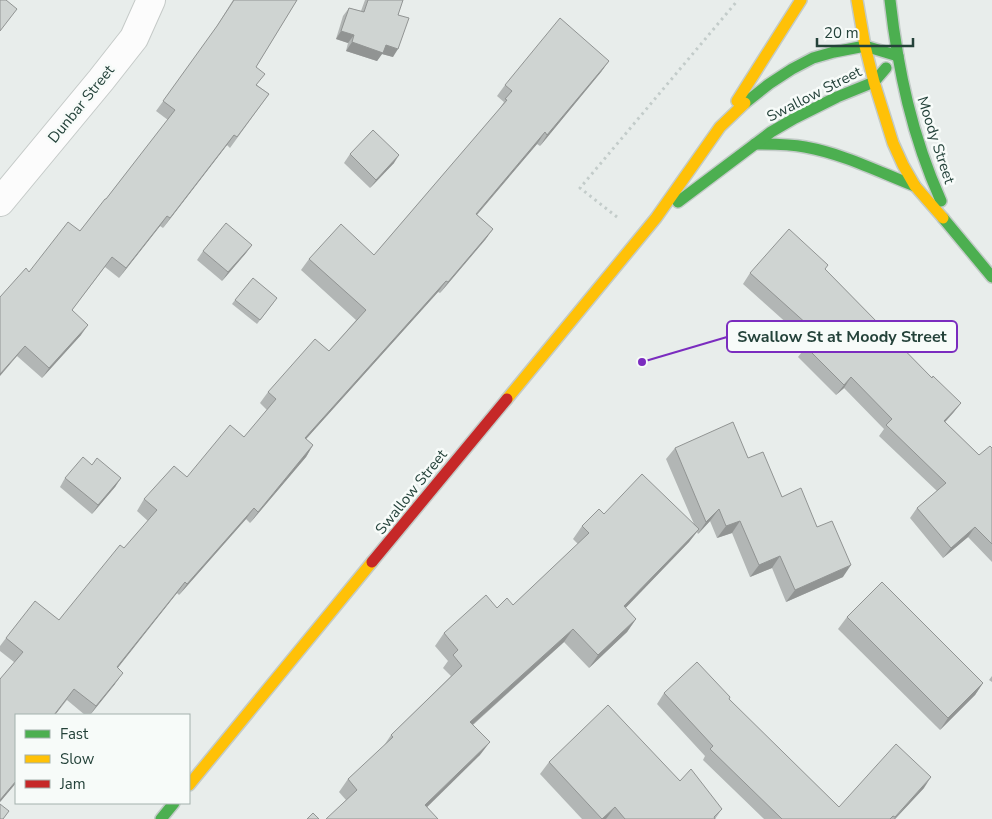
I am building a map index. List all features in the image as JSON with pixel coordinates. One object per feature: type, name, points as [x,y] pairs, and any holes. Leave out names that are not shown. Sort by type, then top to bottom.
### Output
[{"type":"street","name":"Dunbar Street","points":[[0,202],[134,38],[151,0]]},
{"type":"street","points":[[720,128],[801,0]]},
{"type":"street","name":"Moody Street","points":[[857,0],[865,46],[874,82],[893,143],[902,164],[915,186],[992,277]]},
{"type":"street","name":"Moody Street","points":[[890,0],[898,56],[912,124],[931,181],[954,230]]},
{"type":"street","name":"Swallow Street","points":[[190,784],[642,236],[720,128],[769,84],[813,58],[865,46],[898,56],[874,82],[836,97],[771,132],[656,218]]},
{"type":"street","points":[[755,144],[788,145],[824,152],[865,165],[915,186]]},
{"type":"street","points":[[161,819],[173,804]]},
{"type":"path","points":[[642,236],[580,188],[738,0]]},
{"type":"building","points":[[0,0],[6,0],[17,9],[0,31]]},
{"type":"building","points":[[234,0],[297,0],[256,67],[265,74],[256,85],[269,94],[237,137],[234,135],[170,218],[167,216],[126,268],[112,257],[72,310],[88,325],[49,368],[25,346],[0,374],[0,297],[26,268],[29,272],[68,222],[80,231],[106,199],[175,110],[163,101]]},
{"type":"building","points":[[368,0],[403,0],[398,15],[409,18],[398,49],[386,45],[383,53],[352,42],[354,35],[341,31],[349,8],[364,12]]},
{"type":"building","points":[[560,18],[609,61],[547,135],[545,132],[476,214],[493,229],[448,282],[446,281],[305,438],[313,445],[258,512],[254,508],[187,584],[185,582],[117,667],[123,673],[96,706],[74,689],[55,714],[15,714],[15,782],[0,800],[0,679],[23,652],[6,638],[35,601],[59,620],[120,545],[124,548],[157,510],[144,499],[174,466],[187,477],[230,425],[244,437],[276,399],[268,392],[315,339],[329,351],[366,310],[309,259],[341,224],[374,255],[507,100],[505,99],[512,91],[505,85]]},
{"type":"building","points":[[373,130],[399,155],[376,180],[350,154]]},
{"type":"building","points":[[226,223],[252,245],[228,272],[203,251]]},
{"type":"building","points":[[789,229],[828,265],[825,269],[932,378],[933,376],[961,403],[944,421],[979,455],[990,446],[992,448],[992,544],[975,527],[951,548],[917,508],[946,483],[886,425],[892,419],[851,377],[844,385],[806,347],[818,334],[750,273]]},
{"type":"building","points":[[253,278],[277,298],[260,320],[235,300]]},
{"type":"building","points":[[733,422],[748,458],[763,452],[782,497],[801,488],[817,527],[832,521],[851,565],[795,590],[780,556],[759,565],[740,521],[726,526],[719,509],[706,522],[675,448]]},
{"type":"building","points":[[83,457],[92,465],[97,458],[121,478],[98,505],[65,478]]},
{"type":"building","points":[[642,474],[699,529],[624,606],[636,619],[598,655],[573,629],[470,722],[490,742],[425,805],[438,819],[326,819],[357,790],[348,779],[393,737],[391,735],[462,666],[453,655],[458,650],[444,633],[486,595],[497,608],[507,598],[513,605],[589,533],[582,526],[599,509],[604,514]]},
{"type":"building","points":[[882,582],[983,683],[948,718],[847,617]]},
{"type":"building","points":[[697,662],[730,697],[729,699],[839,807],[896,744],[931,777],[895,817],[893,816],[890,819],[782,819],[710,749],[713,746],[664,693]]},
{"type":"building","points":[[608,705],[680,781],[691,769],[722,809],[714,817],[715,819],[625,819],[615,807],[602,819],[549,762]]},
{"type":"building","points":[[0,804],[9,811],[3,819],[0,819]]},
{"type":"building","points":[[313,813],[319,819],[307,819]]},
{"type":"traffic: fast","points":[[890,0],[897,52],[914,128],[941,201]]},
{"type":"traffic: fast","points":[[745,103],[769,84],[813,58],[865,46],[898,56]]},
{"type":"traffic: fast","points":[[678,202],[771,132],[837,97],[874,82],[886,68]]},
{"type":"traffic: fast","points":[[755,144],[793,145],[819,150],[915,186]]},
{"type":"traffic: fast","points":[[943,218],[992,277]]},
{"type":"traffic: fast","points":[[161,819],[173,804]]},
{"type":"traffic: slow","points":[[737,101],[801,0]]},
{"type":"traffic: slow","points":[[857,0],[865,46],[874,82],[893,143],[915,186],[943,218]]},
{"type":"traffic: slow","points":[[507,399],[656,218],[720,127],[745,103]]},
{"type":"traffic: slow","points":[[190,784],[372,562]]},
{"type":"traffic: jam","points":[[372,562],[507,399]]},
{"type":"place","name":"Swallow St at Moody Street","points":[[642,362]]}]
